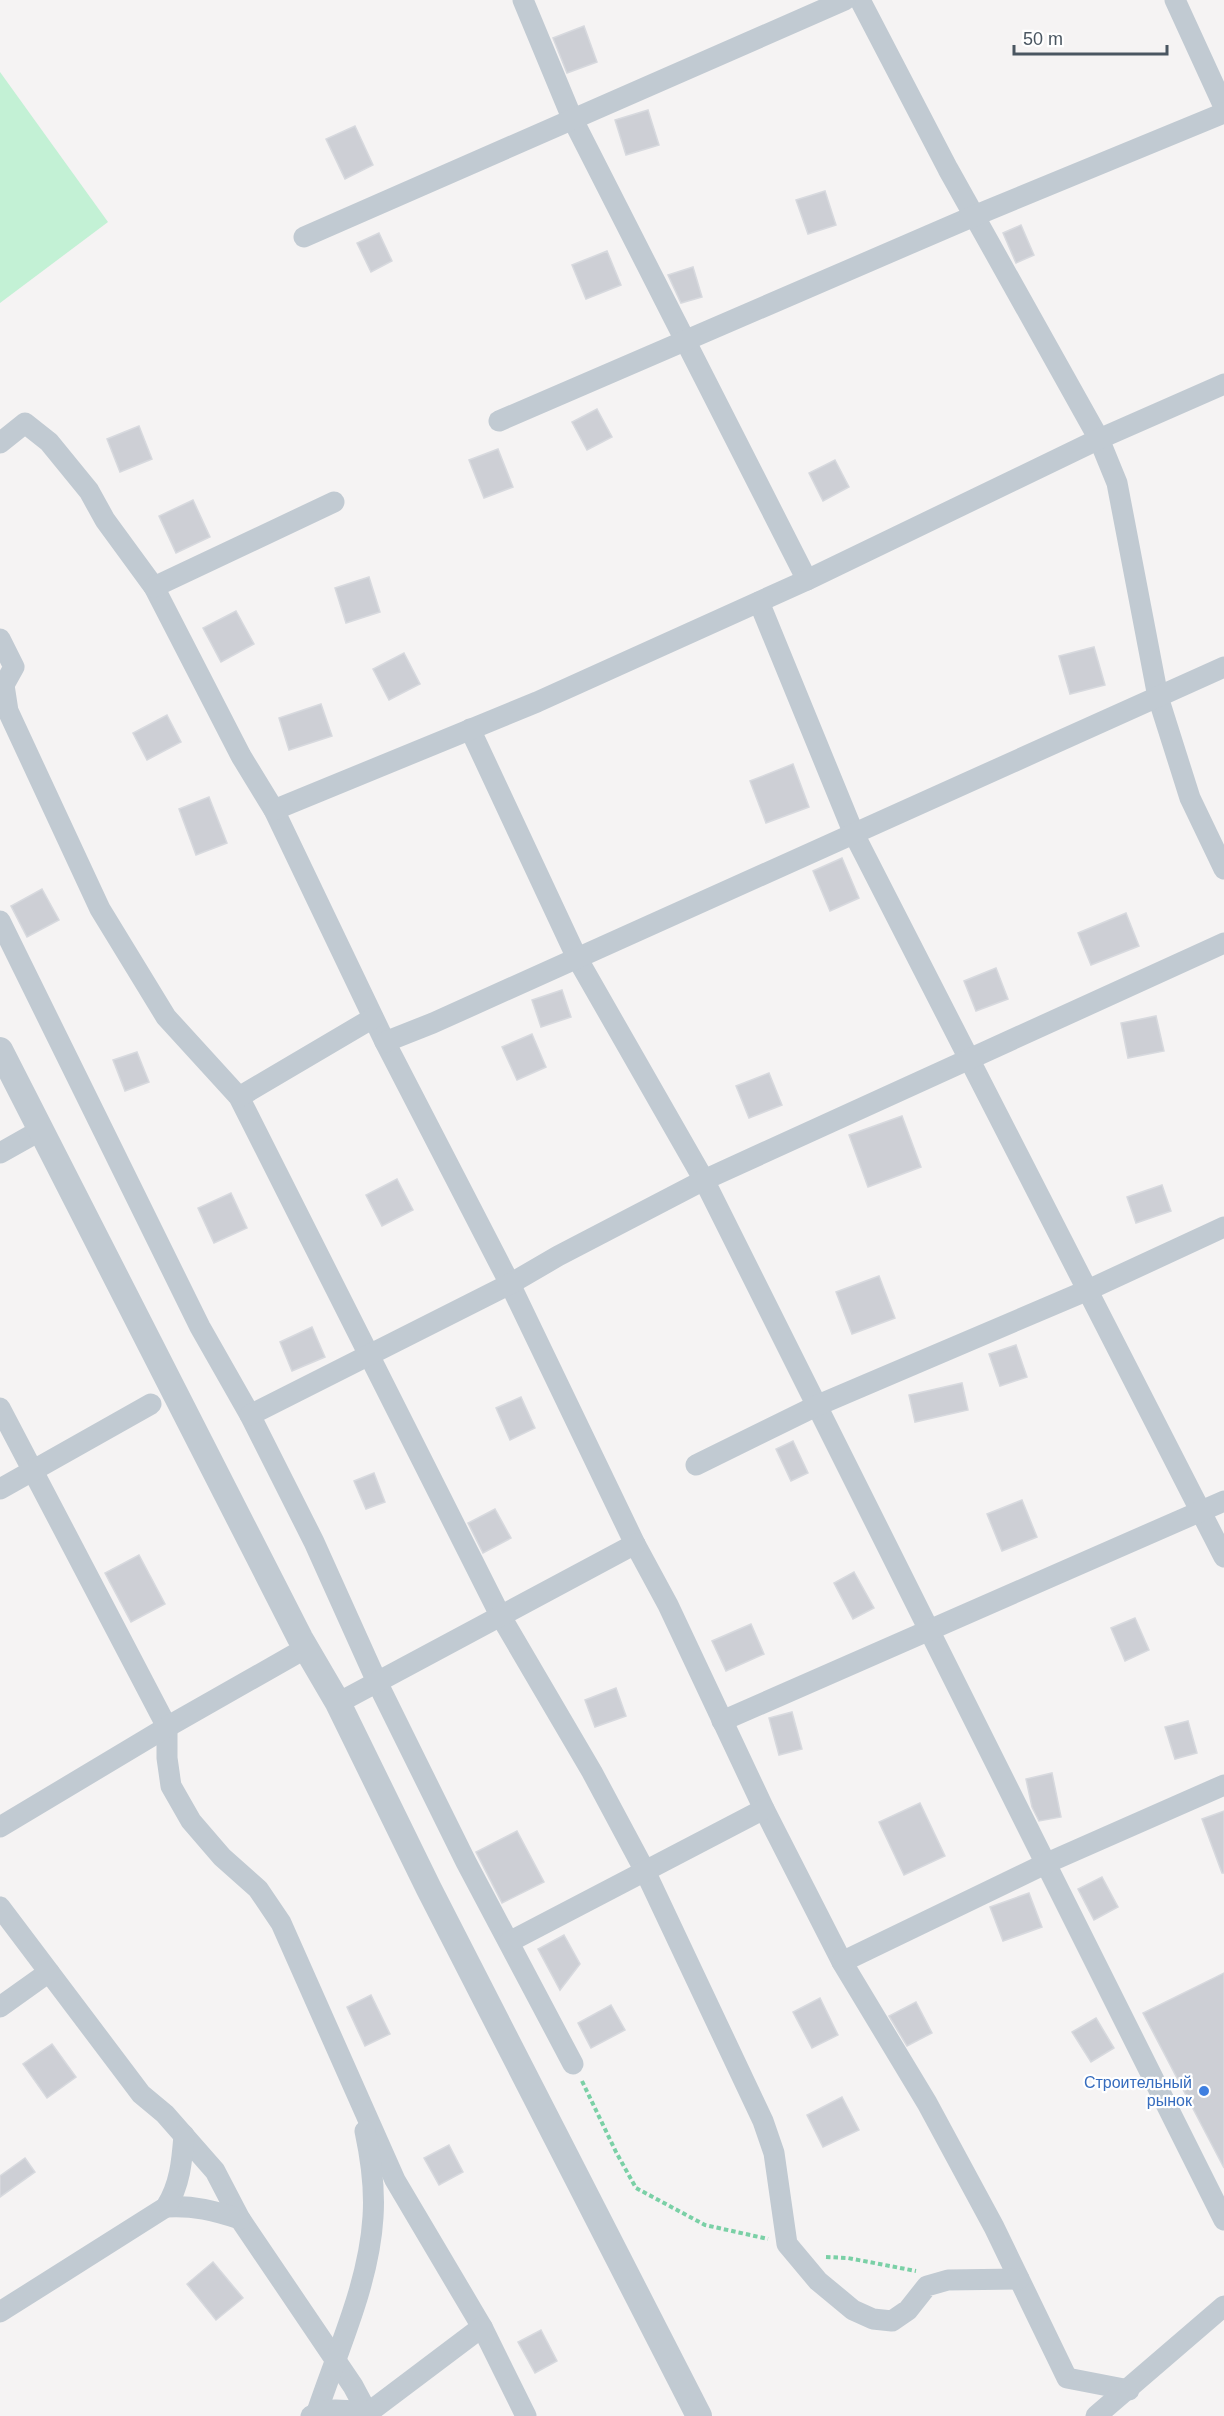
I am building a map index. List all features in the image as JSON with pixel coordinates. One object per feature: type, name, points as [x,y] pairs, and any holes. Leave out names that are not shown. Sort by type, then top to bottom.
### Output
[{"type":"street","points":[[523,0],[572,118],[807,580]]},
{"type":"street","points":[[304,237],[845,0]]},
{"type":"street","points":[[860,0],[974,216],[1099,439],[1117,483],[1158,697],[1190,798],[1224,869]]},
{"type":"street","points":[[1175,0],[1224,107]]},
{"type":"street","points":[[499,421],[974,216],[1224,112]]},
{"type":"street","points":[[274,810],[537,702],[807,580],[1099,439],[1224,384]]},
{"type":"street","points":[[0,443],[25,423],[49,442],[89,491],[105,520],[154,587],[241,756],[274,810],[384,1042],[510,1284],[635,1544],[668,1605],[764,1809],[842,1962],[927,2103],[994,2227],[1067,2378],[1129,2390]]},
{"type":"street","points":[[154,587],[334,502]]},
{"type":"street","points":[[759,602],[854,834],[1224,1557]]},
{"type":"street","points":[[0,639],[14,667],[2,688],[8,711],[100,909],[166,1017],[239,1097],[500,1615],[592,1772],[645,1871],[763,2121],[774,2153],[787,2244],[818,2281],[853,2310],[873,2319],[892,2321],[908,2310],[927,2286],[948,2280],[1019,2279]]},
{"type":"street","points":[[384,1042],[433,1023],[1224,667]]},
{"type":"street","points":[[470,729],[577,958],[704,1180],[1224,2220]]},
{"type":"street","points":[[0,921],[200,1327],[250,1415],[314,1542],[377,1682],[573,2064]]},
{"type":"street","points":[[250,1415],[510,1284],[558,1256],[704,1180],[1224,943]]},
{"type":"street","points":[[239,1097],[373,1018]]},
{"type":"street","points":[[0,1050],[306,1648],[338,1703],[429,1889],[699,2416]]},
{"type":"street","points":[[0,1153],[41,1130]]},
{"type":"street","points":[[696,1465],[816,1406],[1088,1290],[1224,1227]]},
{"type":"street","points":[[0,1489],[151,1404]]},
{"type":"street","points":[[0,1408],[168,1727],[167,1758],[171,1786],[192,1821],[222,1857],[258,1889],[281,1923],[395,2180],[482,2327],[526,2416]]},
{"type":"street","points":[[723,1720],[1224,1501]]},
{"type":"street","points":[[338,1703],[635,1544]]},
{"type":"street","points":[[0,1827],[306,1648]]},
{"type":"street","points":[[842,1962],[1047,1863],[1224,1785]]},
{"type":"street","points":[[509,1942],[764,1809]]},
{"type":"street","points":[[0,1907],[141,2094],[165,2114],[215,2171],[240,2219],[336,2360],[369,2415]]},
{"type":"street","points":[[0,2007],[49,1972]]},
{"type":"street","points":[[357,2090],[372,2163],[373,2218],[365,2266],[336,2360],[314,2414],[343,2411],[369,2415],[482,2327]]},
{"type":"street","points":[[0,2312],[166,2207],[173,2197],[182,2169],[184,2135]]},
{"type":"street","points":[[166,2207],[193,2207],[240,2219]]},
{"type":"street","points":[[1096,2416],[1224,2306]]},
{"type":"path","points":[[573,2064],[636,2188],[705,2225],[787,2244]]},
{"type":"path","points":[[824,2257],[848,2258],[948,2280]]},
{"type":"green space","points":[[0,72],[108,222],[0,303]]},
{"type":"building","points":[[584,26],[597,62],[567,73],[553,38]]},
{"type":"building","points":[[648,110],[659,145],[626,155],[615,120]]},
{"type":"building","points":[[355,126],[373,165],[345,179],[326,139]]},
{"type":"building","points":[[825,191],[836,225],[808,234],[796,200]]},
{"type":"building","points":[[1021,225],[1034,255],[1016,263],[1003,233]]},
{"type":"building","points":[[379,233],[392,261],[371,272],[357,243]]},
{"type":"building","points":[[607,251],[621,285],[586,299],[572,265]]},
{"type":"building","points":[[693,267],[702,297],[681,303],[668,275]]},
{"type":"building","points":[[597,409],[612,437],[587,450],[572,422]]},
{"type":"building","points":[[139,426],[152,459],[120,472],[107,439]]},
{"type":"building","points":[[498,449],[513,487],[484,498],[469,460]]},
{"type":"building","points":[[835,460],[849,487],[823,501],[809,473]]},
{"type":"building","points":[[193,500],[210,537],[176,553],[159,516]]},
{"type":"building","points":[[369,577],[380,612],[346,623],[335,588]]},
{"type":"building","points":[[236,611],[254,644],[221,662],[203,628]]},
{"type":"building","points":[[1094,647],[1105,685],[1070,694],[1059,656]]},
{"type":"building","points":[[404,653],[420,684],[389,700],[373,669]]},
{"type":"building","points":[[321,704],[332,736],[289,750],[279,718]]},
{"type":"building","points":[[167,715],[181,742],[147,760],[133,733]]},
{"type":"building","points":[[793,764],[809,807],[766,823],[750,781]]},
{"type":"building","points":[[209,797],[227,843],[196,855],[179,809]]},
{"type":"building","points":[[842,858],[859,898],[830,911],[813,871]]},
{"type":"building","points":[[42,889],[59,920],[27,937],[11,906]]},
{"type":"building","points":[[1126,913],[1139,946],[1091,965],[1078,933]]},
{"type":"building","points":[[996,968],[1008,999],[976,1011],[964,981]]},
{"type":"building","points":[[562,990],[571,1017],[541,1027],[532,1000]]},
{"type":"building","points":[[1156,1016],[1164,1051],[1128,1058],[1121,1023]]},
{"type":"building","points":[[532,1034],[546,1067],[517,1080],[502,1047]]},
{"type":"building","points":[[137,1052],[149,1082],[125,1091],[113,1060]]},
{"type":"building","points":[[769,1073],[782,1105],[749,1118],[736,1086]]},
{"type":"building","points":[[902,1116],[921,1167],[868,1187],[849,1135]]},
{"type":"building","points":[[397,1179],[413,1210],[382,1226],[366,1195]]},
{"type":"building","points":[[1162,1185],[1171,1211],[1136,1223],[1127,1197]]},
{"type":"building","points":[[231,1193],[247,1228],[214,1243],[198,1208]]},
{"type":"building","points":[[879,1276],[895,1318],[852,1334],[836,1292]]},
{"type":"building","points":[[312,1327],[325,1357],[292,1371],[280,1342]]},
{"type":"building","points":[[1016,1345],[1027,1377],[1000,1386],[989,1354]]},
{"type":"building","points":[[962,1383],[968,1410],[915,1422],[909,1395]]},
{"type":"building","points":[[521,1397],[535,1428],[510,1440],[496,1408]]},
{"type":"building","points":[[793,1441],[808,1473],[791,1481],[776,1449]]},
{"type":"building","points":[[374,1473],[385,1502],[366,1509],[354,1481]]},
{"type":"building","points":[[1022,1500],[1037,1537],[1002,1551],[987,1514]]},
{"type":"building","points":[[495,1509],[511,1538],[483,1553],[468,1523]]},
{"type":"building","points":[[139,1555],[165,1604],[131,1622],[105,1573]]},
{"type":"building","points":[[854,1572],[874,1608],[853,1619],[834,1583]]},
{"type":"building","points":[[1135,1618],[1149,1650],[1125,1661],[1111,1628]]},
{"type":"building","points":[[751,1624],[764,1654],[726,1671],[712,1641]]},
{"type":"building","points":[[616,1688],[626,1716],[595,1727],[585,1700]]},
{"type":"building","points":[[792,1712],[802,1749],[779,1755],[769,1718]]},
{"type":"building","points":[[1188,1721],[1197,1753],[1175,1759],[1165,1727]]},
{"type":"building","points":[[1052,1773],[1061,1817],[1039,1821],[1032,1807],[1026,1779]]},
{"type":"building","points":[[920,1803],[945,1856],[904,1875],[879,1822]]},
{"type":"building","points":[[1224,1811],[1224,1873],[1222,1873],[1202,1819]]},
{"type":"building","points":[[517,1831],[544,1882],[502,1903],[476,1852]]},
{"type":"building","points":[[1102,1877],[1118,1907],[1094,1920],[1078,1889]]},
{"type":"building","points":[[1029,1893],[1042,1927],[1003,1941],[990,1907]]},
{"type":"building","points":[[564,1935],[580,1964],[560,1990],[538,1949]]},
{"type":"building","name":"Строительный рынок","points":[[1224,1973],[1224,2168],[1143,2013]]},
{"type":"building","points":[[371,1995],[390,2034],[365,2046],[347,2007]]},
{"type":"building","points":[[820,1998],[838,2035],[812,2048],[793,2012]]},
{"type":"building","points":[[916,2002],[932,2033],[907,2046],[889,2016]]},
{"type":"building","points":[[611,2005],[625,2030],[591,2048],[578,2023]]},
{"type":"building","points":[[1096,2018],[1114,2048],[1091,2062],[1072,2032]]},
{"type":"building","points":[[52,2044],[76,2077],[47,2098],[23,2064]]},
{"type":"building","points":[[842,2097],[859,2130],[823,2147],[807,2115]]},
{"type":"building","points":[[449,2145],[463,2172],[439,2185],[424,2158]]},
{"type":"building","points":[[25,2158],[35,2172],[0,2197],[0,2176]]},
{"type":"building","points":[[213,2262],[243,2298],[216,2320],[187,2284]]},
{"type":"building","points":[[541,2330],[557,2361],[535,2373],[518,2342]]},
{"type":"place","name":"Строительный рынок","points":[[1204,2091]]}]
